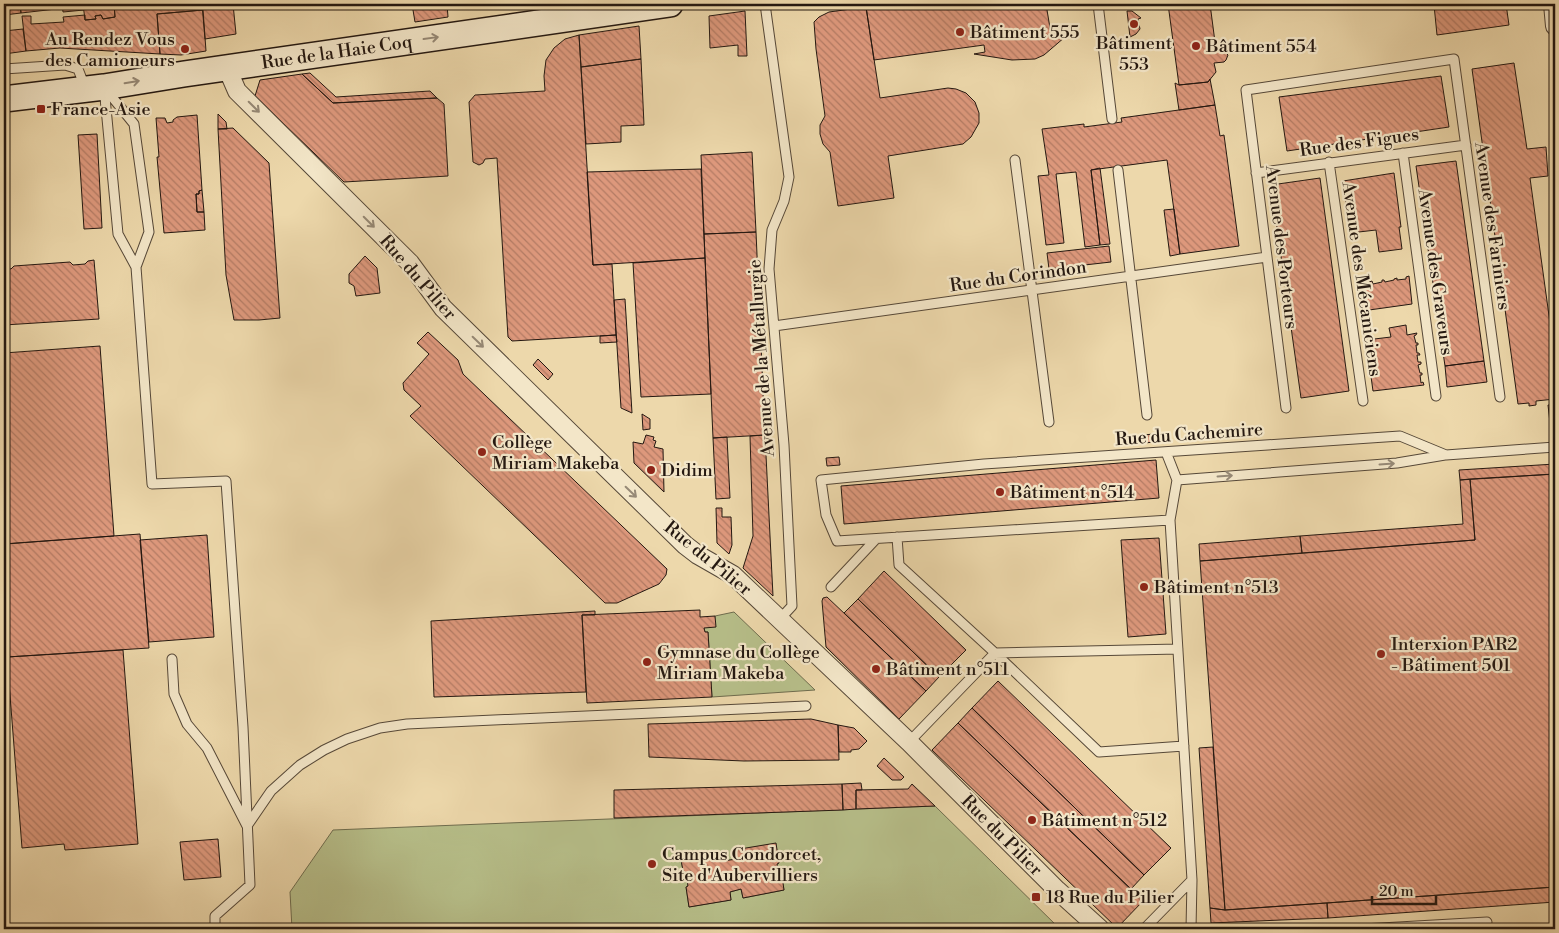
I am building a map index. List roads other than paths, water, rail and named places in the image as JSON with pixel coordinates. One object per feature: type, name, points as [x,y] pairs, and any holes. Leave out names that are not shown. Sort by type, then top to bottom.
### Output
[{"type":"main road","name":"Rue de la Haie Coq","points":[[4,99],[95,88],[670,4]]},
{"type":"street","points":[[1553,4],[1555,26]]},
{"type":"street","name":"Rue du Pilier","points":[[227,68],[237,91],[410,263],[444,308],[685,545],[698,555],[733,575],[909,742],[1057,890],[1100,929]]},
{"type":"lane","name":"Avenue de la Métallurgie","points":[[765,4],[789,177],[784,201],[772,230],[769,270],[784,445],[792,606],[779,620]]},
{"type":"lane","points":[[1098,4],[1112,119]]},
{"type":"lane","name":"Avenue des Fariniers","points":[[1246,90],[1454,59],[1500,398]]},
{"type":"lane","points":[[4,69],[65,65],[78,69],[95,88],[134,124],[149,232],[136,267]]},
{"type":"lane","points":[[95,88],[118,234],[136,267],[152,484],[226,481],[243,727],[250,884],[215,916],[215,929]]},
{"type":"lane","name":"Avenue des Porteurs","points":[[1246,90],[1286,408]]},
{"type":"lane","name":"Rue des Figues","points":[[1256,173],[1466,145]]},
{"type":"lane","name":"Avenue des Graveurs","points":[[1403,153],[1436,396]]},
{"type":"lane","points":[[1015,160],[1049,422]]},
{"type":"lane","name":"Avenue des Mécaniciens","points":[[1329,162],[1363,401]]},
{"type":"lane","points":[[1118,170],[1147,415]]},
{"type":"lane","name":"Rue du Corindon","points":[[774,326],[1267,257]]},
{"type":"lane","name":"Rue du Cachemire","points":[[876,539],[837,541],[826,515],[821,480],[984,464],[1400,436],[1446,455],[1555,447]]},
{"type":"lane","points":[[1166,452],[1177,480],[1170,520],[1192,880],[1191,929]]},
{"type":"lane","points":[[1177,480],[1397,463],[1446,455]]},
{"type":"lane","points":[[831,587],[876,539],[1170,520]]},
{"type":"lane","points":[[897,537],[899,565],[1099,752],[1184,746]]},
{"type":"lane","points":[[909,742],[995,653],[1178,649]]},
{"type":"lane","points":[[172,659],[174,694],[187,724],[207,748],[247,826]]},
{"type":"lane","points":[[247,826],[272,791],[300,765],[324,750],[380,728],[407,724],[806,706]]},
{"type":"lane","points":[[1144,929],[1192,880]]},
{"type":"lane","points":[[1363,929],[1487,922]]},
{"type":"place","name":"Bâtiment 553","points":[[1134,24]]},
{"type":"place","name":"Bâtiment 555","points":[[960,32]]},
{"type":"place","name":"Bâtiment 554","points":[[1196,46]]},
{"type":"place","name":"Au Rendez Vous des Camioneurs","points":[[185,49]]},
{"type":"place","name":"France-Asie","points":[[41,109]]},
{"type":"place","name":"Collège Miriam Makeba","points":[[482,452]]},
{"type":"place","name":"Didim","points":[[651,470]]},
{"type":"place","name":"Bâtiment n°514","points":[[1000,492]]},
{"type":"place","name":"Bâtiment n°513","points":[[1144,587]]},
{"type":"place","name":"Interxion PAR2 - Bâtiment 501","points":[[1381,654]]},
{"type":"place","name":"Gymnase du Collège Miriam Makeba","points":[[647,662]]},
{"type":"place","name":"Bâtiment n°511","points":[[876,669]]},
{"type":"place","name":"Bâtiment n°512","points":[[1032,820]]},
{"type":"place","name":"Campus Condorcet, Site d'Aubervilliers","points":[[652,864]]},
{"type":"place","name":"18 Rue du Pilier","points":[[1036,897]]}]
